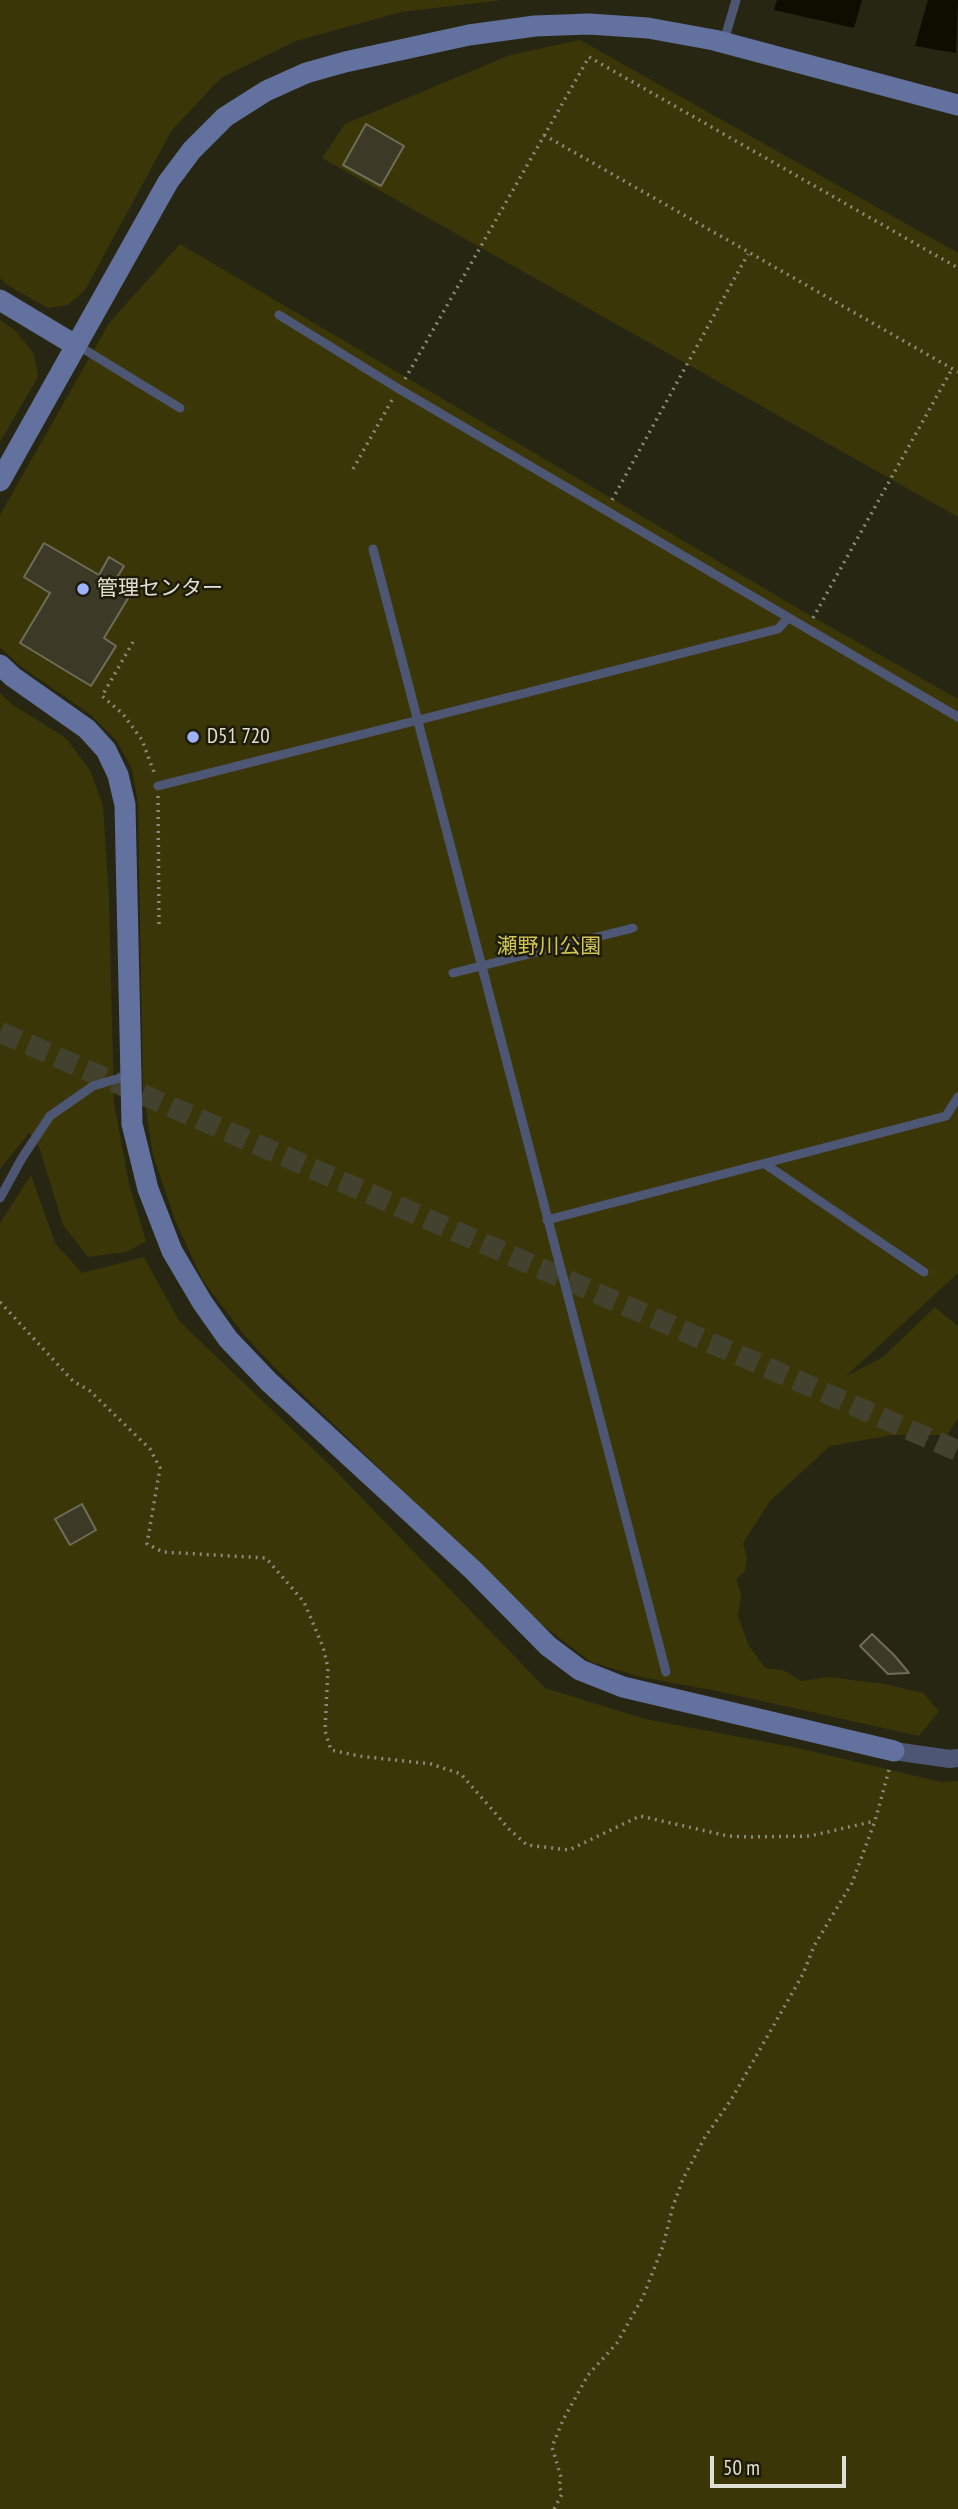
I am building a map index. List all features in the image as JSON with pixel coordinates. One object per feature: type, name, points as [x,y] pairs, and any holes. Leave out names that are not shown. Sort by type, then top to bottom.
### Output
[{"type":"street","points":[[0,481],[167,182],[225,117],[266,91],[306,73],[468,35],[535,26],[589,24],[648,28],[724,43],[958,105]]},
{"type":"street","points":[[0,300],[75,345]]},
{"type":"street","points":[[0,665],[87,729],[106,750],[118,775],[125,805],[132,1124],[148,1189],[172,1251],[228,1339],[269,1382],[473,1570],[548,1646],[580,1670],[623,1688],[894,1751],[958,1758]]},
{"type":"lane","points":[[724,43],[736,0]]},
{"type":"lane","points":[[279,315],[399,389],[958,718]]},
{"type":"lane","points":[[75,345],[180,408]]},
{"type":"lane","points":[[373,549],[666,1672]]},
{"type":"lane","points":[[158,786],[778,629],[788,618]]},
{"type":"lane","points":[[453,973],[633,928]]},
{"type":"lane","points":[[0,1198],[50,1116],[93,1086],[130,1075]]},
{"type":"lane","points":[[547,1220],[946,1116],[958,1097]]},
{"type":"lane","points":[[765,1164],[924,1272]]},
{"type":"path","points":[[354,468],[589,57],[958,268]]},
{"type":"path","points":[[544,135],[958,372]]},
{"type":"path","points":[[606,511],[748,254]]},
{"type":"path","points":[[807,629],[952,369]]},
{"type":"path","points":[[133,642],[102,696],[123,714],[142,740],[154,769],[158,786],[159,924]]},
{"type":"path","points":[[0,1302],[73,1381],[90,1391],[150,1449],[160,1468],[147,1544],[163,1552],[266,1558],[304,1602],[323,1647],[328,1668],[325,1731],[331,1750],[431,1764],[461,1773],[509,1829],[527,1845],[541,1847],[569,1850],[640,1816],[728,1836],[750,1837],[810,1836],[875,1821]]},
{"type":"path","points":[[554,2509],[562,2494],[559,2486],[561,2477],[552,2447],[563,2420],[588,2375],[617,2343],[643,2297],[663,2246],[683,2179],[705,2137],[730,2100],[803,1974],[814,1946],[852,1883],[875,1821],[894,1751]]},
{"type":"green space","points":[[0,0],[502,0],[401,12],[296,41],[221,78],[172,130],[85,290],[68,305],[48,308],[7,285],[0,278]]},
{"type":"green space","points":[[580,40],[958,253],[958,517],[322,158],[345,124],[510,55]]},
{"type":"green space","name":"瀬野川公園","points":[[180,244],[806,613],[958,699],[958,1273],[845,1377],[883,1357],[935,1307],[958,1326],[958,1418],[947,1435],[893,1435],[830,1446],[770,1501],[743,1543],[747,1558],[745,1571],[736,1579],[741,1594],[738,1616],[749,1646],[765,1668],[783,1670],[801,1681],[829,1677],[885,1684],[923,1693],[939,1711],[919,1736],[641,1677],[591,1662],[541,1624],[273,1366],[245,1336],[203,1281],[175,1220],[153,1155],[143,1090],[138,803],[132,769],[116,740],[90,714],[20,666],[0,647],[0,515],[109,323]]},
{"type":"green space","points":[[0,320],[15,330],[34,354],[38,377],[0,442]]},
{"type":"green space","points":[[0,693],[13,705],[66,738],[91,772],[103,806],[109,897],[114,1103],[129,1184],[146,1241],[127,1252],[88,1257],[63,1225],[39,1146],[29,1133],[0,1169]]},
{"type":"green space","points":[[31,1175],[55,1243],[82,1273],[144,1257],[179,1321],[334,1469],[545,1688],[645,1719],[798,1748],[941,1782],[958,1781],[958,2509],[0,2509],[0,1223]]},
{"type":"shaded area","points":[[777,0],[862,0],[854,28],[774,10]]},
{"type":"shaded area","points":[[928,0],[958,0],[956,53],[915,46]]},
{"type":"building","points":[[366,124],[404,146],[381,186],[343,165]]},
{"type":"building","points":[[44,543],[99,575],[109,557],[124,566],[113,584],[130,595],[104,638],[116,646],[91,686],[20,643],[50,593],[24,577]]},
{"type":"building","points":[[82,1504],[96,1530],[70,1545],[55,1519]]},
{"type":"building","points":[[872,1634],[909,1673],[888,1674],[860,1646]]},
{"type":"tunnel","points":[[0,1032],[958,1451]]},
{"type":"place","name":"管理センター","points":[[83,589]]},
{"type":"place","name":"D51 720","points":[[193,737]]}]
